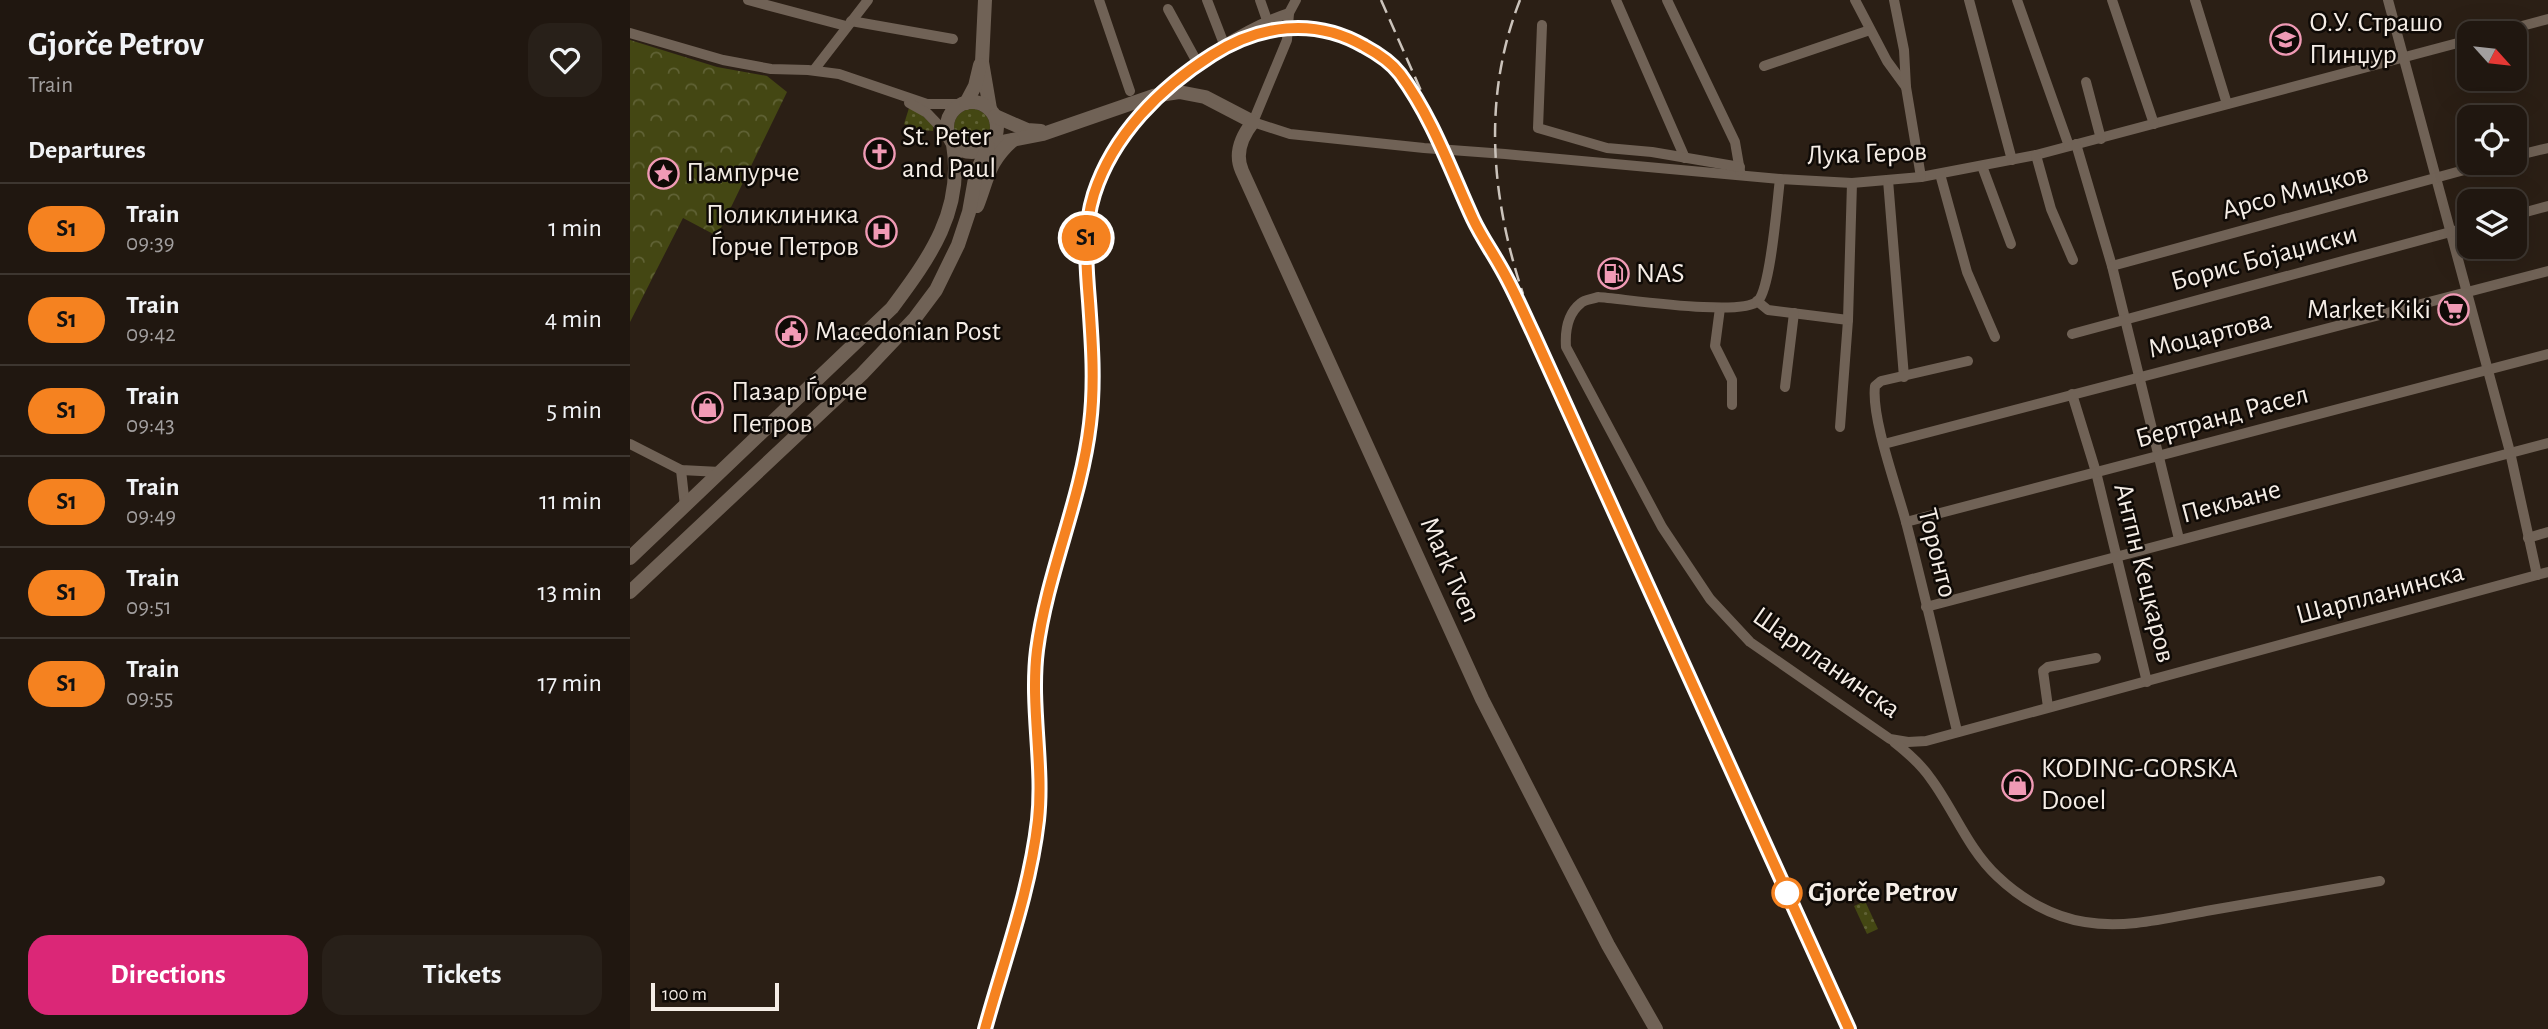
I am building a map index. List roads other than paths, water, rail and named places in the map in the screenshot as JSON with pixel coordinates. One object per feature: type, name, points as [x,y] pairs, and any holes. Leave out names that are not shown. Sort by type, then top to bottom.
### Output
[{"type":"street","points":[[748,0],[792,13],[848,24],[953,39]]},
{"type":"street","points":[[792,13],[794,0]]},
{"type":"street","points":[[814,70],[868,0]]},
{"type":"street","points":[[630,558],[871,330],[911,283],[941,231],[955,194],[957,164],[947,124],[950,116],[964,104],[976,82],[982,52],[985,0]]},
{"type":"street","points":[[1099,0],[1130,91]]},
{"type":"street","points":[[1207,0],[1224,44]]},
{"type":"street","points":[[1260,0],[1267,20]]},
{"type":"street","points":[[894,94],[927,113],[961,150],[970,152],[1056,130],[1153,96],[1169,93],[1205,97],[1254,121],[1287,40],[1289,13],[1296,0]]},
{"type":"street","points":[[1616,0],[1685,158]]},
{"type":"street","points":[[1542,25],[1538,128],[1607,148],[1685,158],[1740,171],[1735,142],[1667,0]]},
{"type":"street","points":[[1855,0],[1886,61],[1906,87]]},
{"type":"street","points":[[1894,0],[1904,50],[1906,87],[1921,177]]},
{"type":"street","points":[[1969,0],[2012,160]]},
{"type":"street","points":[[2017,0],[2072,145],[2112,266],[2179,539]]},
{"type":"street","points":[[2112,0],[2154,124]]},
{"type":"street","points":[[2195,0],[2227,104]]},
{"type":"street","points":[[2388,0],[2511,452],[2537,575]]},
{"type":"street","points":[[1168,9],[1197,62]]},
{"type":"street","points":[[1153,96],[1224,44],[1267,20],[1289,13]]},
{"type":"street","points":[[2527,25],[2548,19]]},
{"type":"street","points":[[1764,66],[1870,30]]},
{"type":"street","points":[[630,33],[735,62],[771,69],[814,70],[839,74],[927,104],[979,103],[993,113],[1031,131],[1056,130]]},
{"type":"street","name":"Лука Геров","points":[[1254,121],[1290,134],[1424,148],[1740,171],[1780,179],[1852,183],[1921,177],[2036,155],[2457,43]]},
{"type":"street","points":[[964,229],[976,173],[997,130],[982,52]]},
{"type":"street","points":[[2086,82],[2101,139]]},
{"type":"street","name":"Mark Tven","points":[[1254,121],[1238,151],[1241,171],[1482,699],[1608,945],[1656,1029]]},
{"type":"street","points":[[630,592],[901,335],[936,290],[976,209],[990,165],[1013,140]]},
{"type":"street","points":[[2527,153],[2548,148]]},
{"type":"street","points":[[2036,155],[2051,209],[2073,260]]},
{"type":"street","points":[[1982,166],[2011,244]]},
{"type":"street","name":"Арсо Мицков","points":[[2112,266],[2457,171]]},
{"type":"street","points":[[1940,174],[1967,272],[1995,337]]},
{"type":"street","points":[[1780,179],[1767,280],[1757,301],[1768,310],[1848,320]]},
{"type":"street","points":[[1888,180],[1904,377],[1968,361]]},
{"type":"street","points":[[1840,427],[1848,320],[1852,183]]},
{"type":"street","points":[[2527,212],[2548,206]]},
{"type":"street","name":"Борис Бојаџиски","points":[[2072,334],[2457,230]]},
{"type":"street","name":"Моцартова","points":[[1884,444],[2548,271]]},
{"type":"street","name":"Шарпланинска","points":[[1757,301],[1746,307],[1720,308],[1598,297],[1581,303],[1570,318],[1565,330],[1566,347],[1662,527],[1710,599],[1751,642],[1890,739],[1917,742],[2548,572]]},
{"type":"street","points":[[1720,308],[1715,346],[1732,380],[1732,405]]},
{"type":"street","points":[[1784,387],[1794,313]]},
{"type":"street","name":"Бертранд Расел","points":[[1906,523],[2548,354]]},
{"type":"street","name":"Торонто","points":[[1904,377],[1881,381],[1875,386],[1874,394],[1884,444],[1957,731]]},
{"type":"street","name":"Антпн Кецкаров","points":[[2072,394],[2096,472],[2147,682]]},
{"type":"street","name":"Пекљане","points":[[1927,607],[2548,443]]},
{"type":"street","points":[[630,444],[681,470],[720,472]]},
{"type":"street","points":[[681,470],[685,506]]},
{"type":"street","points":[[2528,538],[2548,532]]},
{"type":"street","points":[[2048,708],[2043,671],[2048,667],[2096,658]]},
{"type":"street","points":[[1890,739],[1917,762],[1930,778],[1970,843],[1996,876],[2034,904],[2064,917],[2086,922],[2143,922],[2380,881]]},
{"type":"railway","points":[[1381,0],[1422,93]]},
{"type":"railway","points":[[1520,0],[1500,73],[1495,147],[1504,221],[1523,294]]},
{"type":"railway","points":[[985,1029],[1024,891],[1035,841],[1039,795],[1035,694],[1037,654],[1047,596],[1079,483],[1090,425],[1092,368],[1086,280],[1088,224],[1093,198],[1119,142],[1139,116],[1189,69],[1245,37],[1290,27],[1323,29],[1339,34],[1383,57],[1410,87],[1470,211],[1502,269]]},
{"type":"railway","points":[[1499,262],[1850,1029]]},
{"type":"train","name":"S1","points":[[985,1029],[1032,861],[1038,814],[1035,709],[1037,654],[1044,611],[1090,427],[1093,365],[1086,244],[1093,196],[1114,151],[1160,94],[1201,62],[1233,43],[1248,36],[1289,27],[1326,30],[1356,41],[1398,71],[1421,105],[1479,233],[1502,269],[1534,335],[1849,1029]]},
{"type":"place","name":"О.У. Страшо Пинџур","points":[[2286,39]]},
{"type":"place","name":"St. Peter and Paul","points":[[879,153]]},
{"type":"place","name":"Пампурче","points":[[663,173]]},
{"type":"place","name":"Поликлиника Ѓорче Петров","points":[[882,231]]},
{"type":"place","name":"NAS","points":[[1613,274]]},
{"type":"place","name":"Market Kiki","points":[[2454,310]]},
{"type":"place","name":"Macedonian Post","points":[[792,332]]},
{"type":"place","name":"Пазар Ѓорче Петров","points":[[708,408]]},
{"type":"place","name":"KODING-GORSKA Dooel","points":[[2018,785]]},
{"type":"place","name":"Gjorče Petrov","points":[[1787,893]]}]
